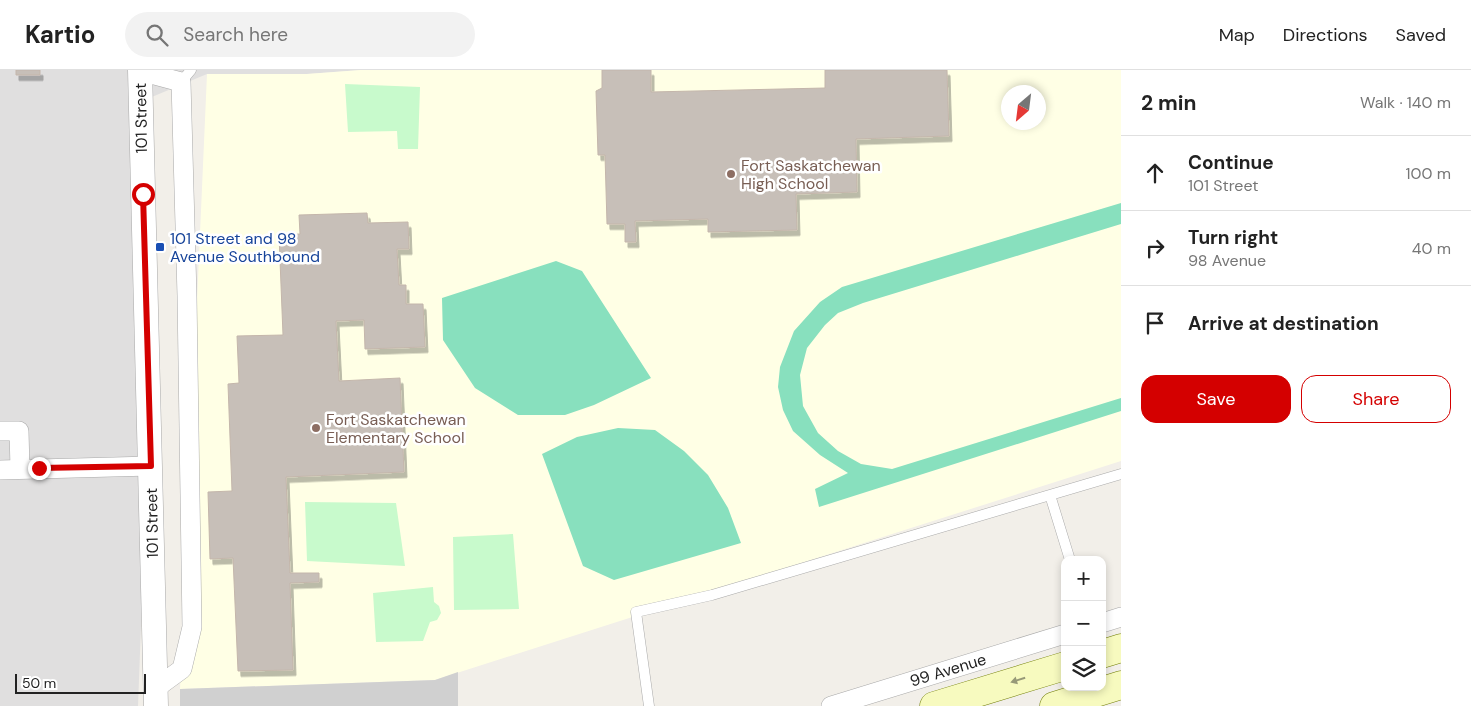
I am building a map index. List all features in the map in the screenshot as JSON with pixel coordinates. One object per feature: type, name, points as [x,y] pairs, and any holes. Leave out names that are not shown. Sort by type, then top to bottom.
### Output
[{"type":"main road","points":[[1106,653],[1121,648]]},
{"type":"main road","name":"99 Avenue","points":[[934,706],[1061,667]]},
{"type":"main road","points":[[1054,706],[1121,685]]},
{"type":"street","points":[[140,70],[186,76],[192,627],[182,669],[156,697]]},
{"type":"street","name":"101 Street","points":[[140,70],[156,697]]},
{"type":"street","points":[[0,431],[19,431],[20,469]]},
{"type":"street","points":[[0,470],[151,466]]},
{"type":"street","points":[[1106,622],[1121,617]]},
{"type":"street","name":"99 Avenue","points":[[831,706],[1061,635]]},
{"type":"lane","points":[[649,706],[636,612],[712,596],[1121,474]]},
{"type":"lane","points":[[1050,495],[1069,556]]},
{"type":"shaded area","points":[[0,70],[361,70],[307,74],[207,74],[147,99],[148,441],[138,706],[0,706]]},
{"type":"shaded area","points":[[361,70],[1121,70],[1121,461],[435,680],[180,689],[207,74],[307,74]]},
{"type":"shaded area","points":[[458,672],[458,706],[180,706],[180,689],[435,680]]},
{"type":"green space","points":[[345,84],[420,87],[418,149],[398,149],[397,131],[348,132]]},
{"type":"green space","points":[[1121,203],[1121,224],[863,303],[838,313],[825,325],[807,348],[800,375],[803,406],[818,433],[838,451],[861,464],[892,469],[1121,398],[1121,411],[819,507],[815,489],[848,473],[820,455],[793,431],[783,410],[778,387],[780,367],[794,331],[820,302],[842,287]]},
{"type":"green space","points":[[556,261],[582,271],[651,378],[594,405],[565,415],[518,415],[475,388],[443,340],[442,298]]},
{"type":"green space","points":[[618,428],[655,430],[684,451],[708,475],[728,508],[741,543],[614,580],[583,566],[542,454],[577,437]]},
{"type":"green space","points":[[305,502],[396,503],[405,566],[307,561]]},
{"type":"green space","points":[[513,534],[519,609],[454,610],[453,537]]},
{"type":"green space","points":[[433,587],[434,602],[439,606],[441,613],[437,620],[430,622],[423,641],[376,642],[373,593]]},
{"type":"building","points":[[16,70],[40,70],[40,75],[16,75]]},
{"type":"building","name":"Fort Saskatchewan High School","points":[[602,70],[651,70],[651,92],[825,88],[825,70],[947,70],[949,136],[856,139],[857,192],[796,194],[797,230],[708,232],[708,219],[635,221],[636,242],[625,242],[625,224],[607,224],[605,155],[598,155],[596,91],[602,88]]},
{"type":"building","name":"Fort Saskatchewan Elementary School","points":[[367,213],[368,223],[408,222],[409,249],[397,249],[399,285],[406,285],[406,304],[423,304],[425,347],[365,349],[364,320],[336,321],[339,381],[400,378],[404,472],[286,477],[290,573],[319,573],[319,582],[290,583],[293,670],[238,671],[233,558],[210,559],[208,492],[232,491],[228,384],[239,383],[237,336],[283,335],[279,235],[300,234],[299,215]]},
{"type":"place","name":"Fort Saskatchewan High School","points":[[731,174]]},
{"type":"place","name":"101 Street and 98 Avenue Southbound","points":[[160,247]]},
{"type":"place","name":"Fort Saskatchewan Elementary School","points":[[316,428]]},
{"type":"route","points":[[39,468],[151,466],[143,194]]}]
